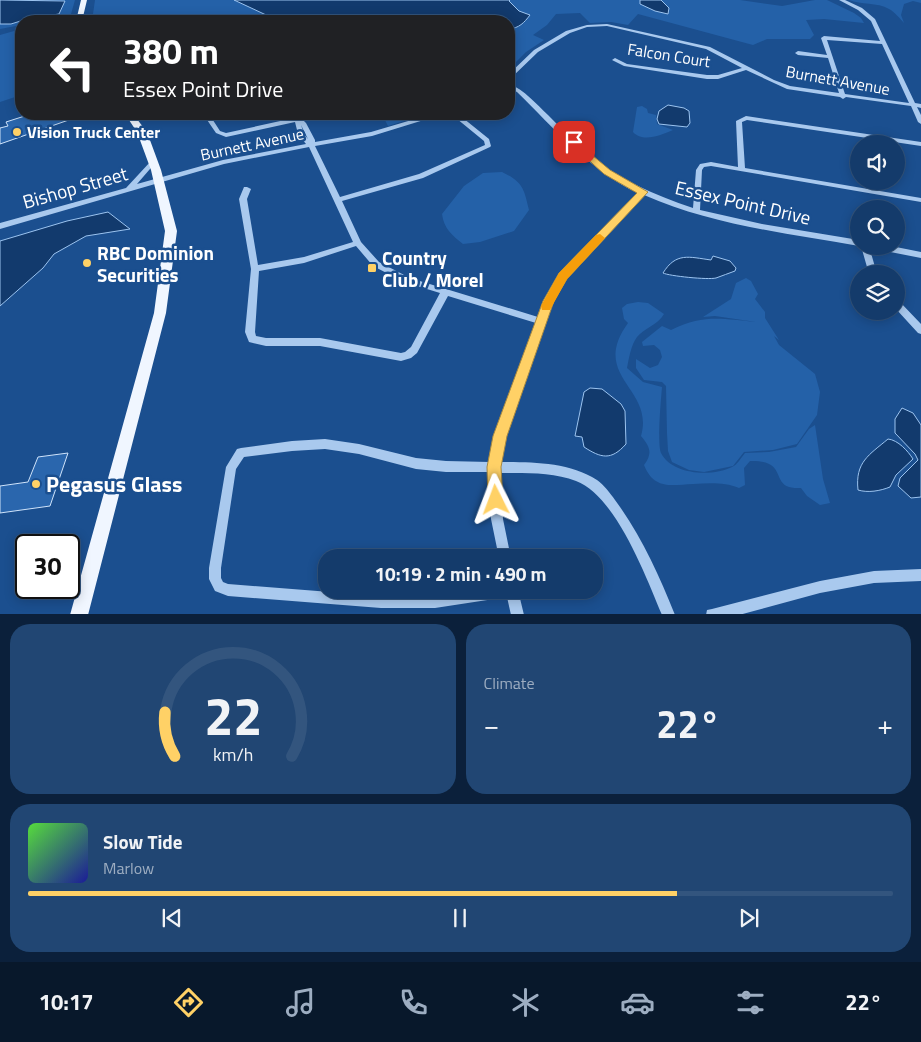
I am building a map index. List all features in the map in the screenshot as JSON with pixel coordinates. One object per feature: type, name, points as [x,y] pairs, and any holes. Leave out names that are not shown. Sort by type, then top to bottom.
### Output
[{"type":"main road","points":[[80,15],[84,0]]},
{"type":"main road","points":[[79,614],[160,313],[171,231],[153,162],[142,132],[133,120]]},
{"type":"street","points":[[841,0],[860,8],[869,15],[917,106],[921,122]]},
{"type":"street","name":"Burnett Avenue","points":[[515,71],[536,51],[568,32],[578,28],[600,25],[623,28],[708,48],[772,81],[790,88],[917,106]]},
{"type":"street","points":[[843,96],[823,40],[827,37],[883,43]]},
{"type":"street","points":[[798,53],[829,57]]},
{"type":"street","name":"Falcon Court","points":[[614,60],[626,65],[707,77],[718,77],[747,68]]},
{"type":"street","name":"Essex Point Drive","points":[[515,89],[603,168],[643,192],[696,212],[850,241]]},
{"type":"street","points":[[742,169],[739,125],[740,121],[746,118],[921,144]]},
{"type":"street","points":[[210,120],[218,132],[226,135],[281,120]]},
{"type":"street","points":[[296,120],[304,140],[311,145],[358,243],[376,264],[390,273],[541,321]]},
{"type":"street","name":"Burnett Avenue","points":[[159,181],[254,155],[372,134],[418,120]]},
{"type":"street","points":[[338,200],[421,176],[488,146],[487,140],[462,120]]},
{"type":"street","points":[[125,190],[138,180],[153,162]]},
{"type":"street","points":[[696,212],[700,167],[711,164],[921,200]]},
{"type":"street","name":"Bishop Street","points":[[0,226],[159,181]]},
{"type":"street","points":[[247,189],[243,199],[254,269],[250,332],[252,339],[257,341],[320,342],[400,357],[408,355],[414,350],[446,292]]},
{"type":"street","points":[[503,549],[497,519],[494,467],[500,436],[541,321],[549,301],[563,276],[643,192]]},
{"type":"street","points":[[254,269],[304,260],[358,243]]},
{"type":"street","points":[[905,252],[921,255]]},
{"type":"street","points":[[905,313],[921,330]]},
{"type":"street","points":[[318,597],[228,590],[220,587],[215,579],[215,568],[231,467],[242,453],[311,444],[337,445],[428,466],[494,467],[562,472],[586,480],[595,486],[630,530],[643,553],[669,614]]},
{"type":"street","points":[[712,614],[820,587],[874,576],[921,575]]},
{"type":"street","points":[[343,599],[381,602],[435,602],[454,599]]},
{"type":"street","points":[[514,599],[518,614]]},
{"type":"shaded area","points":[[0,0],[65,1],[59,14],[15,15],[15,23],[0,24]]},
{"type":"shaded area","points":[[46,0],[75,0],[71,15],[53,15],[59,14]]},
{"type":"shaded area","points":[[95,0],[234,0],[266,15],[93,15]]},
{"type":"shaded area","points":[[234,0],[510,0],[519,11],[530,15],[521,25],[515,28],[515,15],[266,15]]},
{"type":"shaded area","points":[[640,0],[640,4],[668,14],[669,8],[661,0],[740,0],[782,6],[815,0],[827,0],[854,13],[864,23],[824,19],[806,20],[814,35],[810,39],[767,39],[753,45],[638,14],[628,25],[611,22],[590,23],[580,13],[556,14],[547,25],[533,35],[544,40],[526,52],[515,63],[515,28],[529,15],[519,11],[509,1]]},
{"type":"shaded area","points":[[640,0],[661,0],[669,8],[668,14],[655,11],[640,4]]},
{"type":"shaded area","points":[[849,0],[921,0],[921,3],[913,1],[904,4],[901,15],[904,23],[889,9],[874,4]]},
{"type":"shaded area","points":[[15,23],[15,26],[0,29],[0,24]]},
{"type":"shaded area","points":[[15,31],[15,97],[0,102],[0,35]]},
{"type":"shaded area","points":[[668,105],[684,108],[689,111],[690,123],[687,127],[659,124],[657,119],[659,111]]},
{"type":"shaded area","points":[[642,106],[647,109],[648,113],[656,115],[657,124],[673,130],[647,138],[633,132],[637,107]]},
{"type":"shaded area","points":[[385,120],[407,120],[388,126]]},
{"type":"shaded area","points":[[502,172],[514,179],[521,187],[529,210],[514,231],[480,242],[463,244],[447,228],[442,214],[464,186],[483,173]]},
{"type":"shaded area","points":[[108,212],[130,229],[86,236],[54,254],[43,268],[0,306],[0,241],[67,221]]},
{"type":"shaded area","points":[[713,256],[730,261],[736,268],[735,271],[716,278],[697,278],[663,273],[668,266],[678,259],[690,257],[711,260]]},
{"type":"shaded area","points":[[746,278],[751,281],[758,294],[755,299],[765,312],[765,318],[779,340],[774,336],[779,345],[815,374],[820,392],[817,415],[797,444],[773,450],[744,452],[733,466],[704,472],[689,470],[672,462],[668,451],[666,386],[662,382],[644,380],[636,368],[636,359],[650,368],[658,365],[662,357],[660,350],[654,345],[643,346],[642,342],[662,326],[671,330],[693,322],[713,319],[756,322],[715,316],[703,317],[731,299],[736,283]]},
{"type":"shaded area","points":[[648,303],[664,314],[637,337],[627,368],[643,382],[662,387],[659,441],[661,453],[666,460],[683,470],[693,472],[704,473],[724,470],[736,465],[745,453],[769,452],[796,447],[809,429],[815,425],[823,479],[830,503],[820,505],[807,496],[801,488],[790,487],[784,484],[774,467],[761,462],[750,461],[744,468],[745,485],[739,488],[717,483],[670,485],[653,479],[644,465],[649,457],[649,450],[647,443],[641,436],[643,420],[639,406],[619,370],[616,357],[618,341],[628,323],[624,319],[622,308],[627,304]]},
{"type":"shaded area","points":[[590,388],[602,389],[621,404],[625,411],[626,444],[611,455],[606,456],[590,451],[584,447],[582,437],[575,436],[584,392]]},
{"type":"shaded area","points":[[902,408],[913,413],[921,425],[921,497],[911,498],[898,486],[900,478],[918,460],[915,454],[895,433],[895,419]]},
{"type":"shaded area","points":[[888,439],[906,449],[913,459],[896,475],[890,487],[874,491],[858,490],[861,466],[869,455]]},
{"type":"building","name":"Vision Truck Center","points":[[15,119],[69,120],[0,144],[0,128],[8,126],[6,122]]},
{"type":"building","name":"Pegasus Glass","points":[[68,453],[50,506],[0,513],[0,486],[28,482],[38,457]]},
{"type":"slow traffic","points":[[546,306],[563,276],[600,238]]},
{"type":"place","name":"Vision Truck Center","points":[[17,132]]},
{"type":"place","name":"RBC Dominion Securities","points":[[87,263]]},
{"type":"place","name":"Country Club / Morel","points":[[372,268]]},
{"type":"place","name":"Pegasus Glass","points":[[36,484]]},
{"type":"route","points":[[496,500],[494,467],[500,436],[541,321],[557,284],[643,192],[607,172],[574,142]]}]
